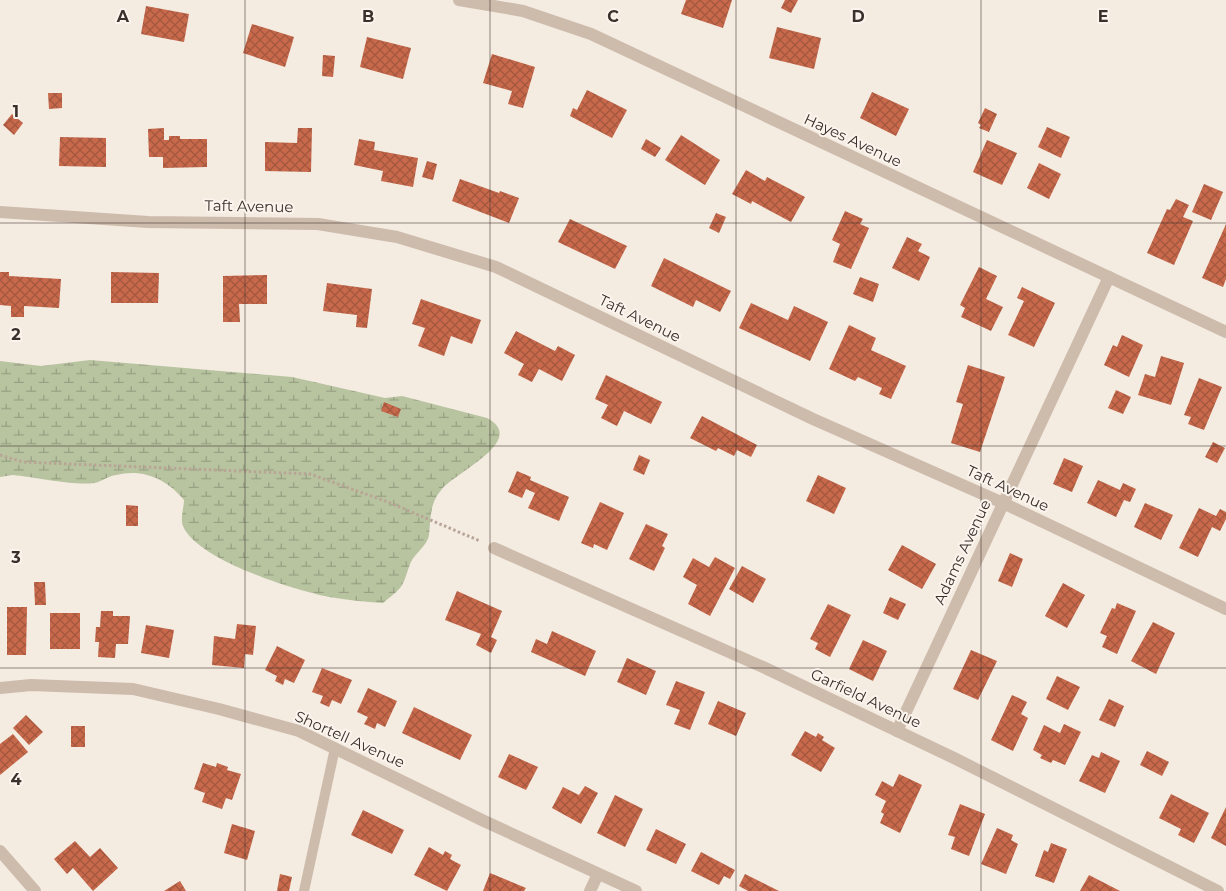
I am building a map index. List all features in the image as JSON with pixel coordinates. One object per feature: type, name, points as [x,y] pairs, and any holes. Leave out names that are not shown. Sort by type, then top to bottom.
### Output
[{"type":"street","name":"Hayes Avenue","points":[[459,0],[523,11],[591,34],[1226,332]]},
{"type":"street","name":"Taft Avenue","points":[[0,212],[148,222],[318,224],[397,237],[496,267],[814,419],[1003,503],[1226,610]]},
{"type":"street","name":"Adams Avenue","points":[[897,731],[1108,278]]},
{"type":"street","name":"Garfield Avenue","points":[[494,548],[763,667],[897,731],[1218,891]]},
{"type":"street","name":"Shortell Avenue","points":[[0,688],[31,685],[133,689],[218,708],[299,731],[484,821],[636,891]]},
{"type":"street","points":[[0,851],[35,891]]},
{"type":"street","points":[[590,891],[598,874]]},
{"type":"lane","points":[[304,891],[335,748]]},
{"type":"path","points":[[0,455],[23,462],[310,474],[451,527],[494,548]]},
{"type":"green space","points":[[90,360],[292,377],[385,398],[402,396],[487,418],[498,427],[499,436],[494,446],[485,456],[449,482],[438,495],[431,511],[428,538],[412,560],[404,582],[396,592],[383,603],[329,597],[293,588],[248,572],[226,562],[207,550],[192,539],[183,526],[184,500],[170,486],[154,477],[145,474],[126,473],[86,484],[13,475],[0,477],[0,361],[41,366]]},
{"type":"building","points":[[686,0],[732,0],[723,28],[681,14]]},
{"type":"building","points":[[785,0],[798,0],[791,13],[781,8]]},
{"type":"building","points":[[146,6],[189,14],[184,42],[141,34]]},
{"type":"building","points":[[252,24],[294,37],[285,67],[243,53]]},
{"type":"building","points":[[777,27],[821,38],[814,69],[769,58]]},
{"type":"building","points":[[367,37],[411,48],[403,79],[360,67]]},
{"type":"building","points":[[492,54],[535,67],[523,108],[508,104],[512,91],[483,83]]},
{"type":"building","points":[[323,55],[335,56],[333,77],[322,76]]},
{"type":"building","points":[[587,90],[627,110],[612,138],[570,116],[573,108],[577,110]]},
{"type":"building","points":[[872,92],[909,109],[896,136],[860,118]]},
{"type":"building","points":[[48,93],[62,93],[62,108],[49,109]]},
{"type":"building","points":[[985,108],[997,114],[989,132],[979,128],[981,125],[978,123]]},
{"type":"building","points":[[12,114],[23,123],[14,135],[3,125]]},
{"type":"building","points":[[1047,127],[1070,137],[1061,158],[1038,147]]},
{"type":"building","points":[[164,128],[164,140],[169,140],[169,136],[180,136],[180,139],[207,139],[207,167],[163,168],[163,157],[149,157],[148,129]]},
{"type":"building","points":[[298,128],[312,128],[311,172],[265,171],[265,142],[297,143]]},
{"type":"building","points":[[681,135],[720,160],[705,185],[665,160]]},
{"type":"building","points":[[60,137],[106,138],[106,167],[59,166]]},
{"type":"building","points":[[359,139],[375,142],[374,150],[418,158],[413,187],[381,181],[383,171],[354,165]]},
{"type":"building","points":[[646,139],[661,148],[655,157],[641,149]]},
{"type":"building","points":[[987,140],[1017,153],[1002,185],[973,172]]},
{"type":"building","points":[[427,161],[437,164],[433,180],[422,177]]},
{"type":"building","points":[[1039,163],[1061,174],[1049,199],[1027,188]]},
{"type":"building","points":[[746,170],[765,181],[767,177],[805,197],[791,222],[752,201],[751,204],[732,194]]},
{"type":"building","points":[[460,179],[519,198],[509,223],[452,201]]},
{"type":"building","points":[[1204,184],[1223,192],[1211,220],[1192,212]]},
{"type":"building","points":[[1176,199],[1189,205],[1183,217],[1193,221],[1174,265],[1147,253],[1167,209],[1170,210]]},
{"type":"building","points":[[845,211],[863,219],[860,224],[869,228],[851,269],[833,262],[840,244],[832,240]]},
{"type":"building","points":[[716,213],[726,217],[719,233],[709,228]]},
{"type":"building","points":[[570,219],[627,246],[615,269],[558,242]]},
{"type":"building","points":[[1226,224],[1226,279],[1223,287],[1202,278]]},
{"type":"building","points":[[907,237],[922,244],[918,251],[930,257],[919,281],[892,268]]},
{"type":"building","points":[[664,258],[731,291],[720,312],[696,300],[693,307],[651,286]]},
{"type":"building","points":[[979,267],[997,276],[986,299],[1003,307],[991,331],[961,317],[965,308],[960,305]]},
{"type":"building","points":[[0,272],[9,272],[9,276],[61,279],[59,308],[24,306],[24,317],[11,317],[11,306],[0,305]]},
{"type":"building","points":[[111,272],[159,273],[158,303],[111,303]]},
{"type":"building","points":[[267,275],[267,304],[239,304],[240,322],[223,322],[223,276]]},
{"type":"building","points":[[860,277],[879,284],[873,302],[853,294]]},
{"type":"building","points":[[327,283],[372,289],[367,328],[356,327],[357,315],[323,311]]},
{"type":"building","points":[[1022,287],[1055,303],[1034,347],[1008,335],[1024,301],[1017,298]]},
{"type":"building","points":[[421,299],[481,320],[472,344],[451,336],[444,356],[418,346],[425,328],[412,324]]},
{"type":"building","points":[[751,303],[788,320],[794,306],[828,322],[810,361],[739,328]]},
{"type":"building","points":[[849,325],[876,338],[871,350],[906,366],[891,399],[879,394],[882,388],[858,377],[855,381],[829,369]]},
{"type":"building","points":[[516,331],[555,351],[558,346],[575,355],[562,381],[539,369],[532,382],[518,375],[524,364],[504,353]]},
{"type":"building","points":[[1122,335],[1143,345],[1129,377],[1104,365],[1113,345],[1117,347]]},
{"type":"building","points":[[1161,356],[1184,363],[1171,405],[1138,395],[1145,374],[1155,377]]},
{"type":"building","points":[[968,365],[1005,377],[980,452],[951,443],[963,404],[956,402]]},
{"type":"building","points":[[606,375],[662,402],[651,424],[624,411],[617,426],[601,418],[608,405],[595,399]]},
{"type":"building","points":[[1199,378],[1222,387],[1204,430],[1188,424],[1191,417],[1184,415]]},
{"type":"building","points":[[1116,390],[1131,397],[1123,414],[1108,408]]},
{"type":"building","points":[[384,402],[401,409],[398,417],[381,411]]},
{"type":"building","points":[[702,416],[757,445],[751,457],[737,450],[734,456],[718,448],[716,451],[690,438]]},
{"type":"building","points":[[1213,442],[1225,448],[1217,463],[1205,457]]},
{"type":"building","points":[[639,455],[650,460],[644,475],[633,470]]},
{"type":"building","points":[[1064,458],[1083,466],[1072,492],[1053,484]]},
{"type":"building","points":[[517,471],[531,477],[530,480],[569,497],[559,521],[528,508],[535,493],[526,489],[522,498],[508,492]]},
{"type":"building","points":[[818,475],[846,488],[834,514],[806,501]]},
{"type":"building","points":[[1098,480],[1120,490],[1123,483],[1136,489],[1130,502],[1124,500],[1116,517],[1087,503]]},
{"type":"building","points":[[600,502],[624,513],[607,550],[594,544],[593,548],[581,543]]},
{"type":"building","points":[[1145,503],[1173,515],[1161,540],[1134,527]]},
{"type":"building","points":[[126,505],[138,506],[138,526],[126,526]]},
{"type":"building","points":[[1199,508],[1216,516],[1220,509],[1226,512],[1226,519],[1220,531],[1212,527],[1198,557],[1179,548]]},
{"type":"building","points":[[646,524],[668,534],[662,546],[665,548],[654,571],[629,559]]},
{"type":"building","points":[[902,545],[936,564],[922,589],[888,570]]},
{"type":"building","points":[[1010,553],[1023,559],[1012,587],[998,581]]},
{"type":"building","points":[[715,557],[735,568],[710,616],[688,604],[697,585],[683,577],[693,558],[709,567]]},
{"type":"building","points":[[742,566],[766,579],[753,603],[729,589]]},
{"type":"building","points":[[34,582],[45,582],[46,605],[35,605]]},
{"type":"building","points":[[1063,583],[1085,595],[1067,628],[1045,616]]},
{"type":"building","points":[[457,591],[502,611],[491,637],[497,640],[491,653],[476,645],[481,634],[445,620]]},
{"type":"building","points":[[890,597],[906,604],[898,620],[883,613]]},
{"type":"building","points":[[1117,603],[1136,611],[1117,654],[1102,647],[1107,636],[1100,633],[1112,608],[1115,609]]},
{"type":"building","points":[[828,604],[851,615],[830,657],[815,649],[818,643],[810,639]]},
{"type":"building","points":[[7,607],[27,607],[26,655],[7,655]]},
{"type":"building","points":[[101,611],[113,611],[113,616],[130,616],[128,644],[116,644],[115,658],[98,657],[99,642],[95,642],[96,627],[100,627]]},
{"type":"building","points":[[50,613],[80,613],[80,649],[50,649]]},
{"type":"building","points":[[1153,622],[1175,633],[1156,674],[1131,661]]},
{"type":"building","points":[[237,624],[256,626],[253,655],[245,654],[244,668],[212,665],[214,636],[235,639]]},
{"type":"building","points":[[146,625],[174,630],[169,658],[141,653]]},
{"type":"building","points":[[552,631],[596,651],[585,676],[531,652],[536,639],[547,644]]},
{"type":"building","points":[[863,640],[887,651],[873,681],[849,669]]},
{"type":"building","points":[[277,646],[305,660],[294,683],[285,679],[283,685],[275,681],[277,676],[265,670]]},
{"type":"building","points":[[971,650],[997,661],[978,700],[953,689]]},
{"type":"building","points":[[627,658],[656,671],[646,695],[617,682]]},
{"type":"building","points":[[322,668],[352,680],[341,704],[332,700],[329,707],[320,703],[323,696],[312,692]]},
{"type":"building","points":[[1057,676],[1080,687],[1068,710],[1046,699]]},
{"type":"building","points":[[676,681],[705,692],[690,730],[674,724],[680,710],[666,705]]},
{"type":"building","points":[[368,688],[397,701],[385,727],[377,723],[375,729],[364,724],[368,717],[357,712]]},
{"type":"building","points":[[1012,695],[1027,702],[1021,714],[1028,718],[1013,751],[991,740]]},
{"type":"building","points":[[1109,699],[1124,706],[1115,727],[1099,720]]},
{"type":"building","points":[[718,701],[746,713],[736,736],[708,724]]},
{"type":"building","points":[[414,707],[472,735],[460,760],[402,733]]},
{"type":"building","points":[[26,715],[43,732],[29,745],[13,728]]},
{"type":"building","points":[[1064,724],[1081,732],[1065,765],[1053,760],[1051,763],[1040,758],[1042,755],[1033,750],[1044,725],[1060,733]]},
{"type":"building","points":[[71,726],[85,726],[85,747],[71,747]]},
{"type":"building","points":[[805,731],[816,737],[818,733],[824,737],[822,740],[835,748],[821,772],[791,755]]},
{"type":"building","points":[[13,734],[28,752],[0,775],[0,744]]},
{"type":"building","points":[[1147,751],[1169,762],[1162,776],[1140,765]]},
{"type":"building","points":[[1101,752],[1120,761],[1105,793],[1079,781],[1092,755],[1099,758]]},
{"type":"building","points":[[509,754],[538,767],[526,790],[498,777]]},
{"type":"building","points":[[203,763],[216,767],[217,763],[228,767],[227,770],[241,774],[232,800],[226,798],[222,809],[202,802],[205,793],[194,789]]},
{"type":"building","points":[[899,774],[922,785],[900,833],[880,823],[884,814],[881,812],[886,801],[875,795],[882,781],[893,787]]},
{"type":"building","points":[[585,786],[598,793],[581,824],[552,808],[563,787],[579,795]]},
{"type":"building","points":[[1171,794],[1209,813],[1194,843],[1178,835],[1181,829],[1159,818]]},
{"type":"building","points":[[615,795],[643,809],[625,847],[597,833]]},
{"type":"building","points":[[960,804],[985,814],[969,856],[951,849],[955,837],[948,835]]},
{"type":"building","points":[[1226,807],[1226,846],[1211,838]]},
{"type":"building","points":[[363,810],[404,830],[392,854],[351,835]]},
{"type":"building","points":[[232,824],[255,831],[247,860],[224,853]]},
{"type":"building","points":[[997,828],[1013,835],[1011,840],[1018,844],[1006,874],[981,864]]},
{"type":"building","points":[[656,829],[686,844],[676,864],[646,850]]},
{"type":"building","points":[[75,841],[90,857],[100,848],[118,868],[93,891],[73,868],[67,874],[54,859]]},
{"type":"building","points":[[1051,843],[1067,849],[1054,883],[1035,876],[1044,850],[1048,852]]},
{"type":"building","points":[[429,847],[443,855],[445,851],[452,855],[450,859],[461,865],[447,891],[414,875]]},
{"type":"building","points":[[701,852],[735,870],[730,879],[724,876],[719,885],[691,871]]},
{"type":"building","points":[[490,873],[526,888],[524,891],[483,891]]},
{"type":"building","points":[[280,874],[292,877],[289,891],[277,891]]},
{"type":"building","points":[[745,874],[779,891],[748,891],[739,886]]},
{"type":"building","points":[[1089,875],[1120,891],[1080,891]]},
{"type":"building","points":[[180,881],[186,891],[164,891]]}]
